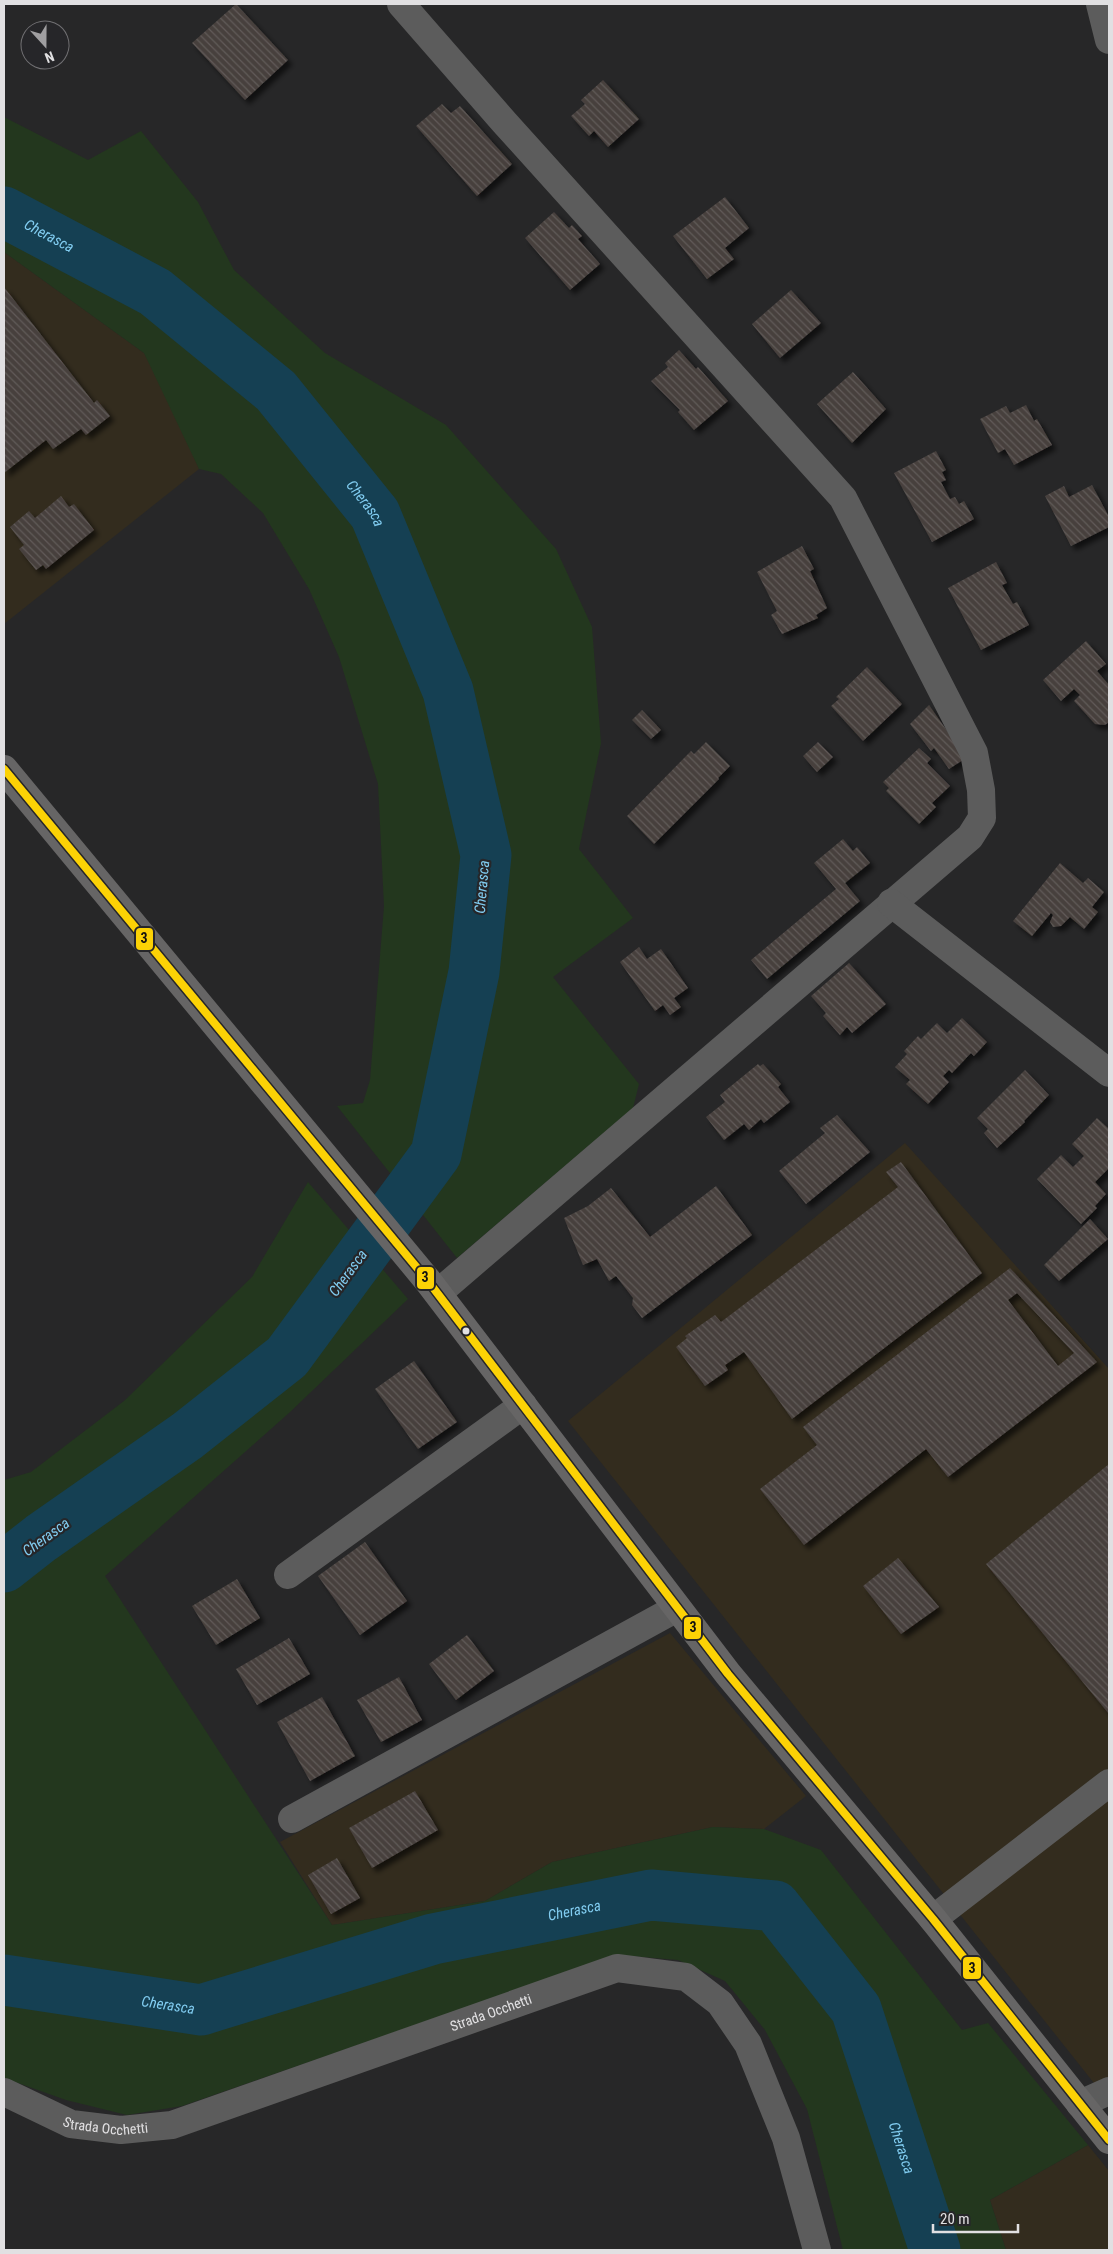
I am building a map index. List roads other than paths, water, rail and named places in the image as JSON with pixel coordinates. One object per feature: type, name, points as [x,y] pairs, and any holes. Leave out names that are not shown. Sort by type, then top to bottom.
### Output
[{"type":"main road","points":[[4,769],[433,1287],[728,1674],[933,1919],[1109,2140]]},
{"type":"street","points":[[401,4],[504,122],[843,498],[974,753],[982,790],[982,818],[970,837],[433,1287]]},
{"type":"street","points":[[1100,4],[1109,40]]},
{"type":"street","points":[[891,903],[1109,1073]]},
{"type":"street","points":[[288,1575],[523,1404]]},
{"type":"street","points":[[292,1819],[677,1608]]},
{"type":"street","points":[[933,1919],[1109,1783]]},
{"type":"street","name":"Strada Occhetti","points":[[4,2092],[71,2124],[121,2130],[172,2125],[618,1968],[686,1977],[720,2003],[748,2044],[786,2138],[817,2250]]},
{"type":"street","points":[[1080,2104],[1109,2091]]},
{"type":"waterway","name":"Cherasca","points":[[4,212],[155,292],[276,391],[375,514],[448,691],[486,855],[474,972],[436,1154],[287,1357],[187,1436],[41,1538],[4,1567]]},
{"type":"waterway","name":"Cherasca","points":[[4,1980],[201,2010],[433,1939],[651,1895],[775,1906],[856,2009],[935,2250]]}]
